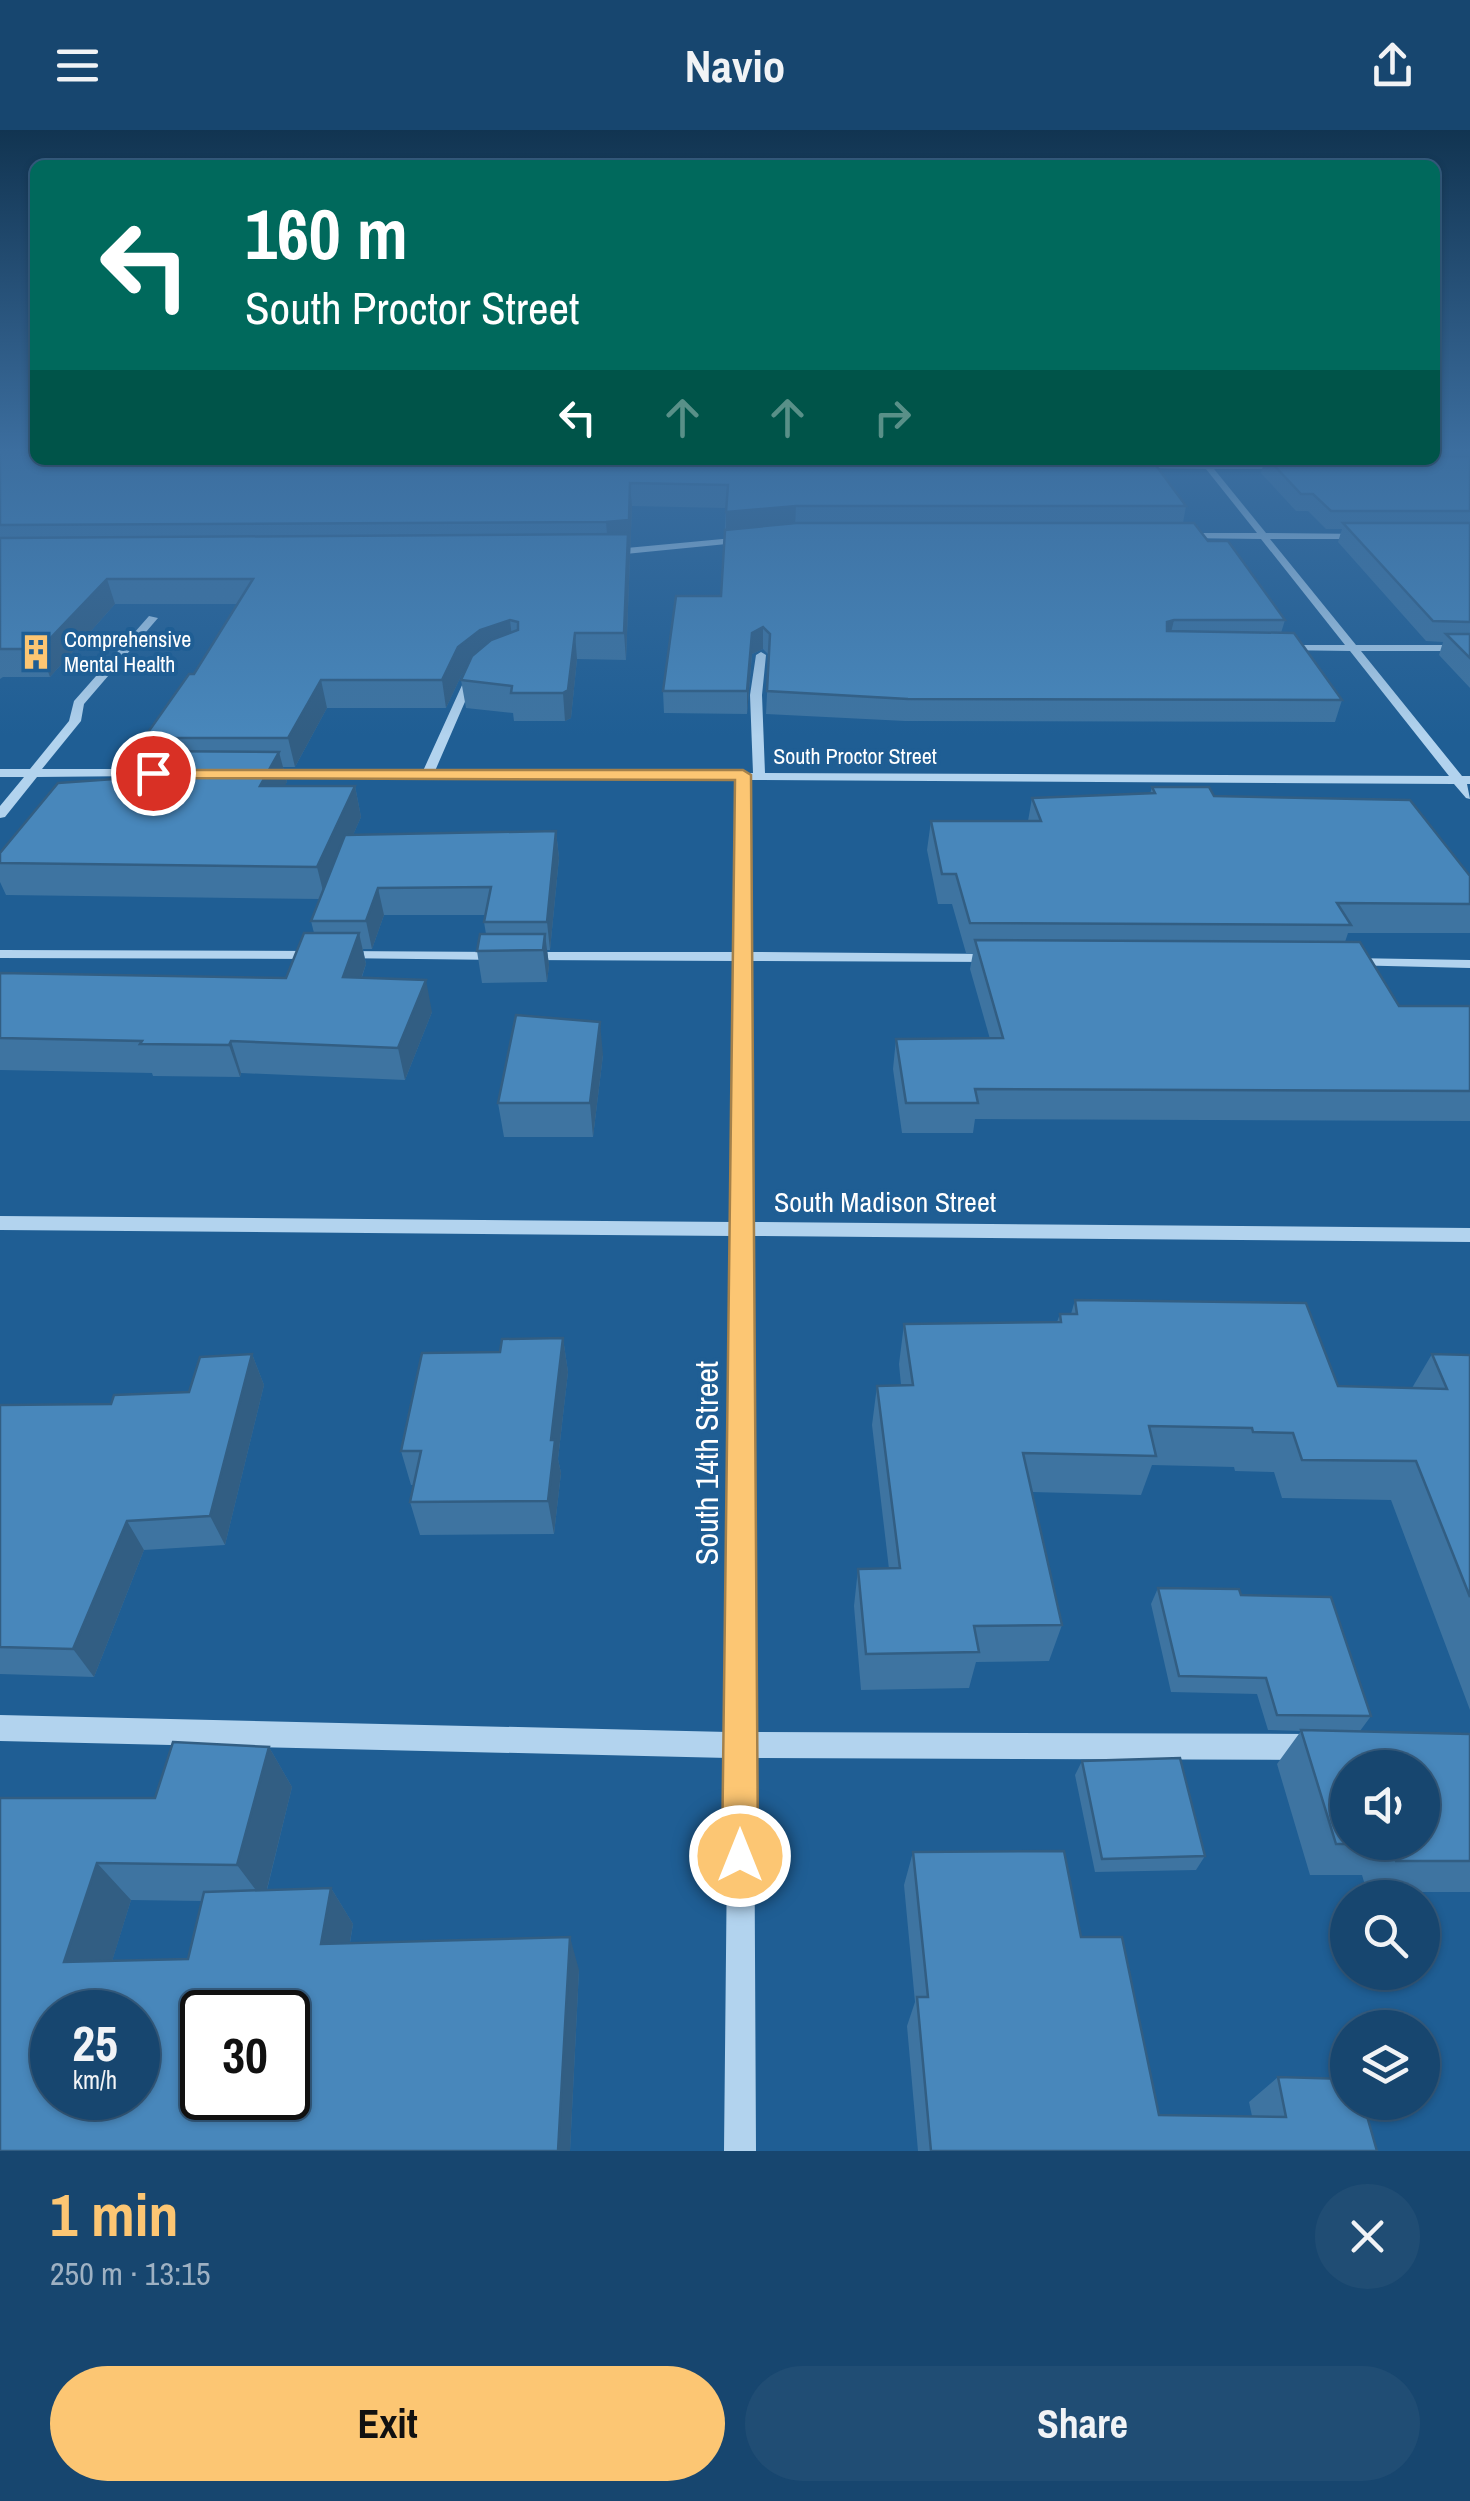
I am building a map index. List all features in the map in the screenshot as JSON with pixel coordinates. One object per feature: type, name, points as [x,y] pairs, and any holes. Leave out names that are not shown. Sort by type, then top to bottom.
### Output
[{"type":"street","points":[[588,553],[654,547]]},
{"type":"street","points":[[1276,547],[1464,780],[1470,794]]},
{"type":"street","points":[[0,814],[75,721],[78,704],[153,618]]},
{"type":"street","points":[[1262,648],[1470,648]]},
{"type":"street","name":"South 14th Street","points":[[740,2151],[741,960],[761,655]]},
{"type":"street","points":[[428,774],[468,679],[489,662]]},
{"type":"street","points":[[0,773],[153,773]]},
{"type":"street","name":"South Proctor Street","points":[[251,774],[1464,780]]},
{"type":"street","points":[[0,954],[741,960],[1019,958]]},
{"type":"street","points":[[1333,962],[1470,964]]},
{"type":"street","name":"South Madison Street","points":[[0,1223],[1470,1234]]},
{"type":"street","points":[[0,1728],[740,1745],[1332,1747]]},
{"type":"building","points":[[0,547],[627,547],[624,633],[575,633],[568,690],[563,693],[511,693],[512,686],[461,680],[472,656],[491,640],[518,630],[518,622],[510,620],[480,630],[458,647],[442,680],[321,680],[288,738],[144,738],[189,674],[194,674],[253,579],[107,579],[40,649],[0,649]]},
{"type":"building","points":[[724,547],[1233,547],[1285,620],[1174,620],[1167,622],[1167,631],[1294,633],[1342,700],[908,699],[767,691],[770,634],[763,627],[752,633],[747,691],[663,691],[676,596],[721,596]]},
{"type":"building","points":[[1365,547],[1470,547],[1470,622],[1433,621]]},
{"type":"building","points":[[1446,634],[1470,634],[1470,658]]},
{"type":"building","points":[[134,751],[279,752],[260,786],[355,786],[317,867],[0,863],[0,853],[58,783],[114,779]]},
{"type":"building","points":[[1152,787],[1209,787],[1214,796],[1410,800],[1470,876],[1470,904],[1337,903],[1351,925],[970,923],[956,874],[942,874],[931,821],[1041,821],[1032,798],[1155,793]]},
{"type":"building","points":[[556,831],[547,922],[484,922],[491,887],[378,888],[366,921],[311,921],[345,835]]},
{"type":"building","points":[[304,933],[359,933],[343,977],[426,980],[398,1048],[0,1038],[0,973],[286,978]]},
{"type":"building","points":[[480,934],[545,934],[543,950],[477,951]]},
{"type":"building","points":[[975,940],[1360,942],[1399,1006],[1470,1006],[1470,1091],[975,1089],[978,1103],[906,1103],[896,1039],[1003,1038]]},
{"type":"building","points":[[516,1015],[600,1022],[590,1103],[498,1103]]},
{"type":"building","points":[[1075,1300],[1306,1303],[1338,1386],[1447,1389],[1432,1354],[1470,1355],[1470,1597],[1416,1461],[1302,1460],[1293,1433],[1253,1432],[1252,1428],[1149,1426],[1156,1456],[1023,1453],[1062,1625],[974,1626],[979,1652],[866,1654],[858,1569],[900,1568],[877,1386],[913,1385],[904,1324],[1061,1322],[1060,1314],[1077,1314]]},
{"type":"building","points":[[563,1338],[548,1501],[410,1502],[421,1451],[401,1451],[422,1353],[500,1352],[502,1339]]},
{"type":"building","points":[[252,1354],[210,1516],[127,1521],[73,1649],[0,1647],[0,1405],[111,1404],[114,1395],[189,1392],[200,1357]]},
{"type":"building","points":[[1158,1588],[1239,1589],[1241,1595],[1331,1597],[1371,1716],[1277,1715],[1266,1678],[1179,1676]]},
{"type":"building","points":[[1301,1730],[1470,1734],[1470,1861],[1396,1861],[1440,1860],[1440,1750],[1330,1750],[1330,1824]]},
{"type":"building","points":[[173,1742],[269,1747],[237,1865],[97,1863],[64,1962],[188,1959],[204,1892],[331,1888],[321,1944],[570,1937],[558,2151],[0,2151],[0,1798],[155,1798]]},
{"type":"building","points":[[1180,1758],[1205,1856],[1102,1859],[1082,1761]]},
{"type":"building","points":[[1064,1851],[1081,1937],[1122,1937],[1159,2115],[1286,2117],[1278,2077],[1330,2078],[1330,2120],[1368,2120],[1377,2151],[931,2151],[917,1997],[928,1997],[913,1852]]},
{"type":"place","name":"Comprehensive Mental Health","points":[[36,652]]},
{"type":"route","points":[[153,773],[743,775],[740,1856]]}]
